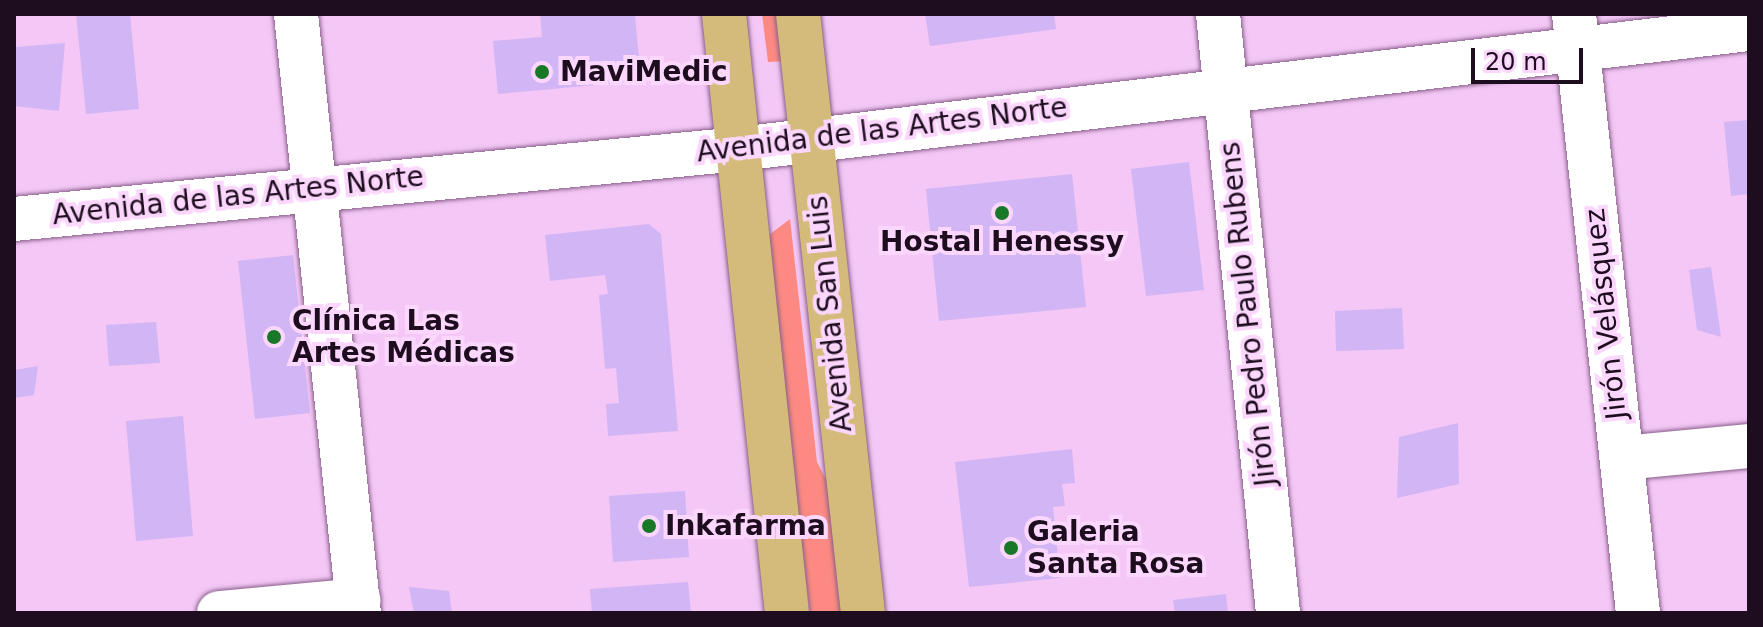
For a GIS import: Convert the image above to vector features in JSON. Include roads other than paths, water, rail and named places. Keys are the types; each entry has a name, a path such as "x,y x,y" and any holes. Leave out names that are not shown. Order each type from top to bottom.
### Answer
{"main road":[{"path":"724,14 787,613"},
{"name":"Avenida San Luis","path":"798,14 863,613"}],"street":[{"path":"219,613 358,607 296,14"},
{"name":"Jirón Pedro Paulo Rubens","path":"1218,14 1278,613"},
{"name":"Avenida de las Artes Norte","path":"14,219 739,149 1226,88 1575,30 1749,29"},
{"name":"Jirón Velásquez","path":"1575,30 1638,613"},
{"path":"1622,458 1749,446"}],"place":[{"name":"MaviMedic","path":"542,72"},
{"name":"Hostal Henessy","path":"1002,213"},
{"name":"Clínica Las Artes Médicas","path":"274,337"},
{"name":"Inkafarma","path":"649,526"},
{"name":"Galeria Santa Rosa","path":"1011,548"}]}
